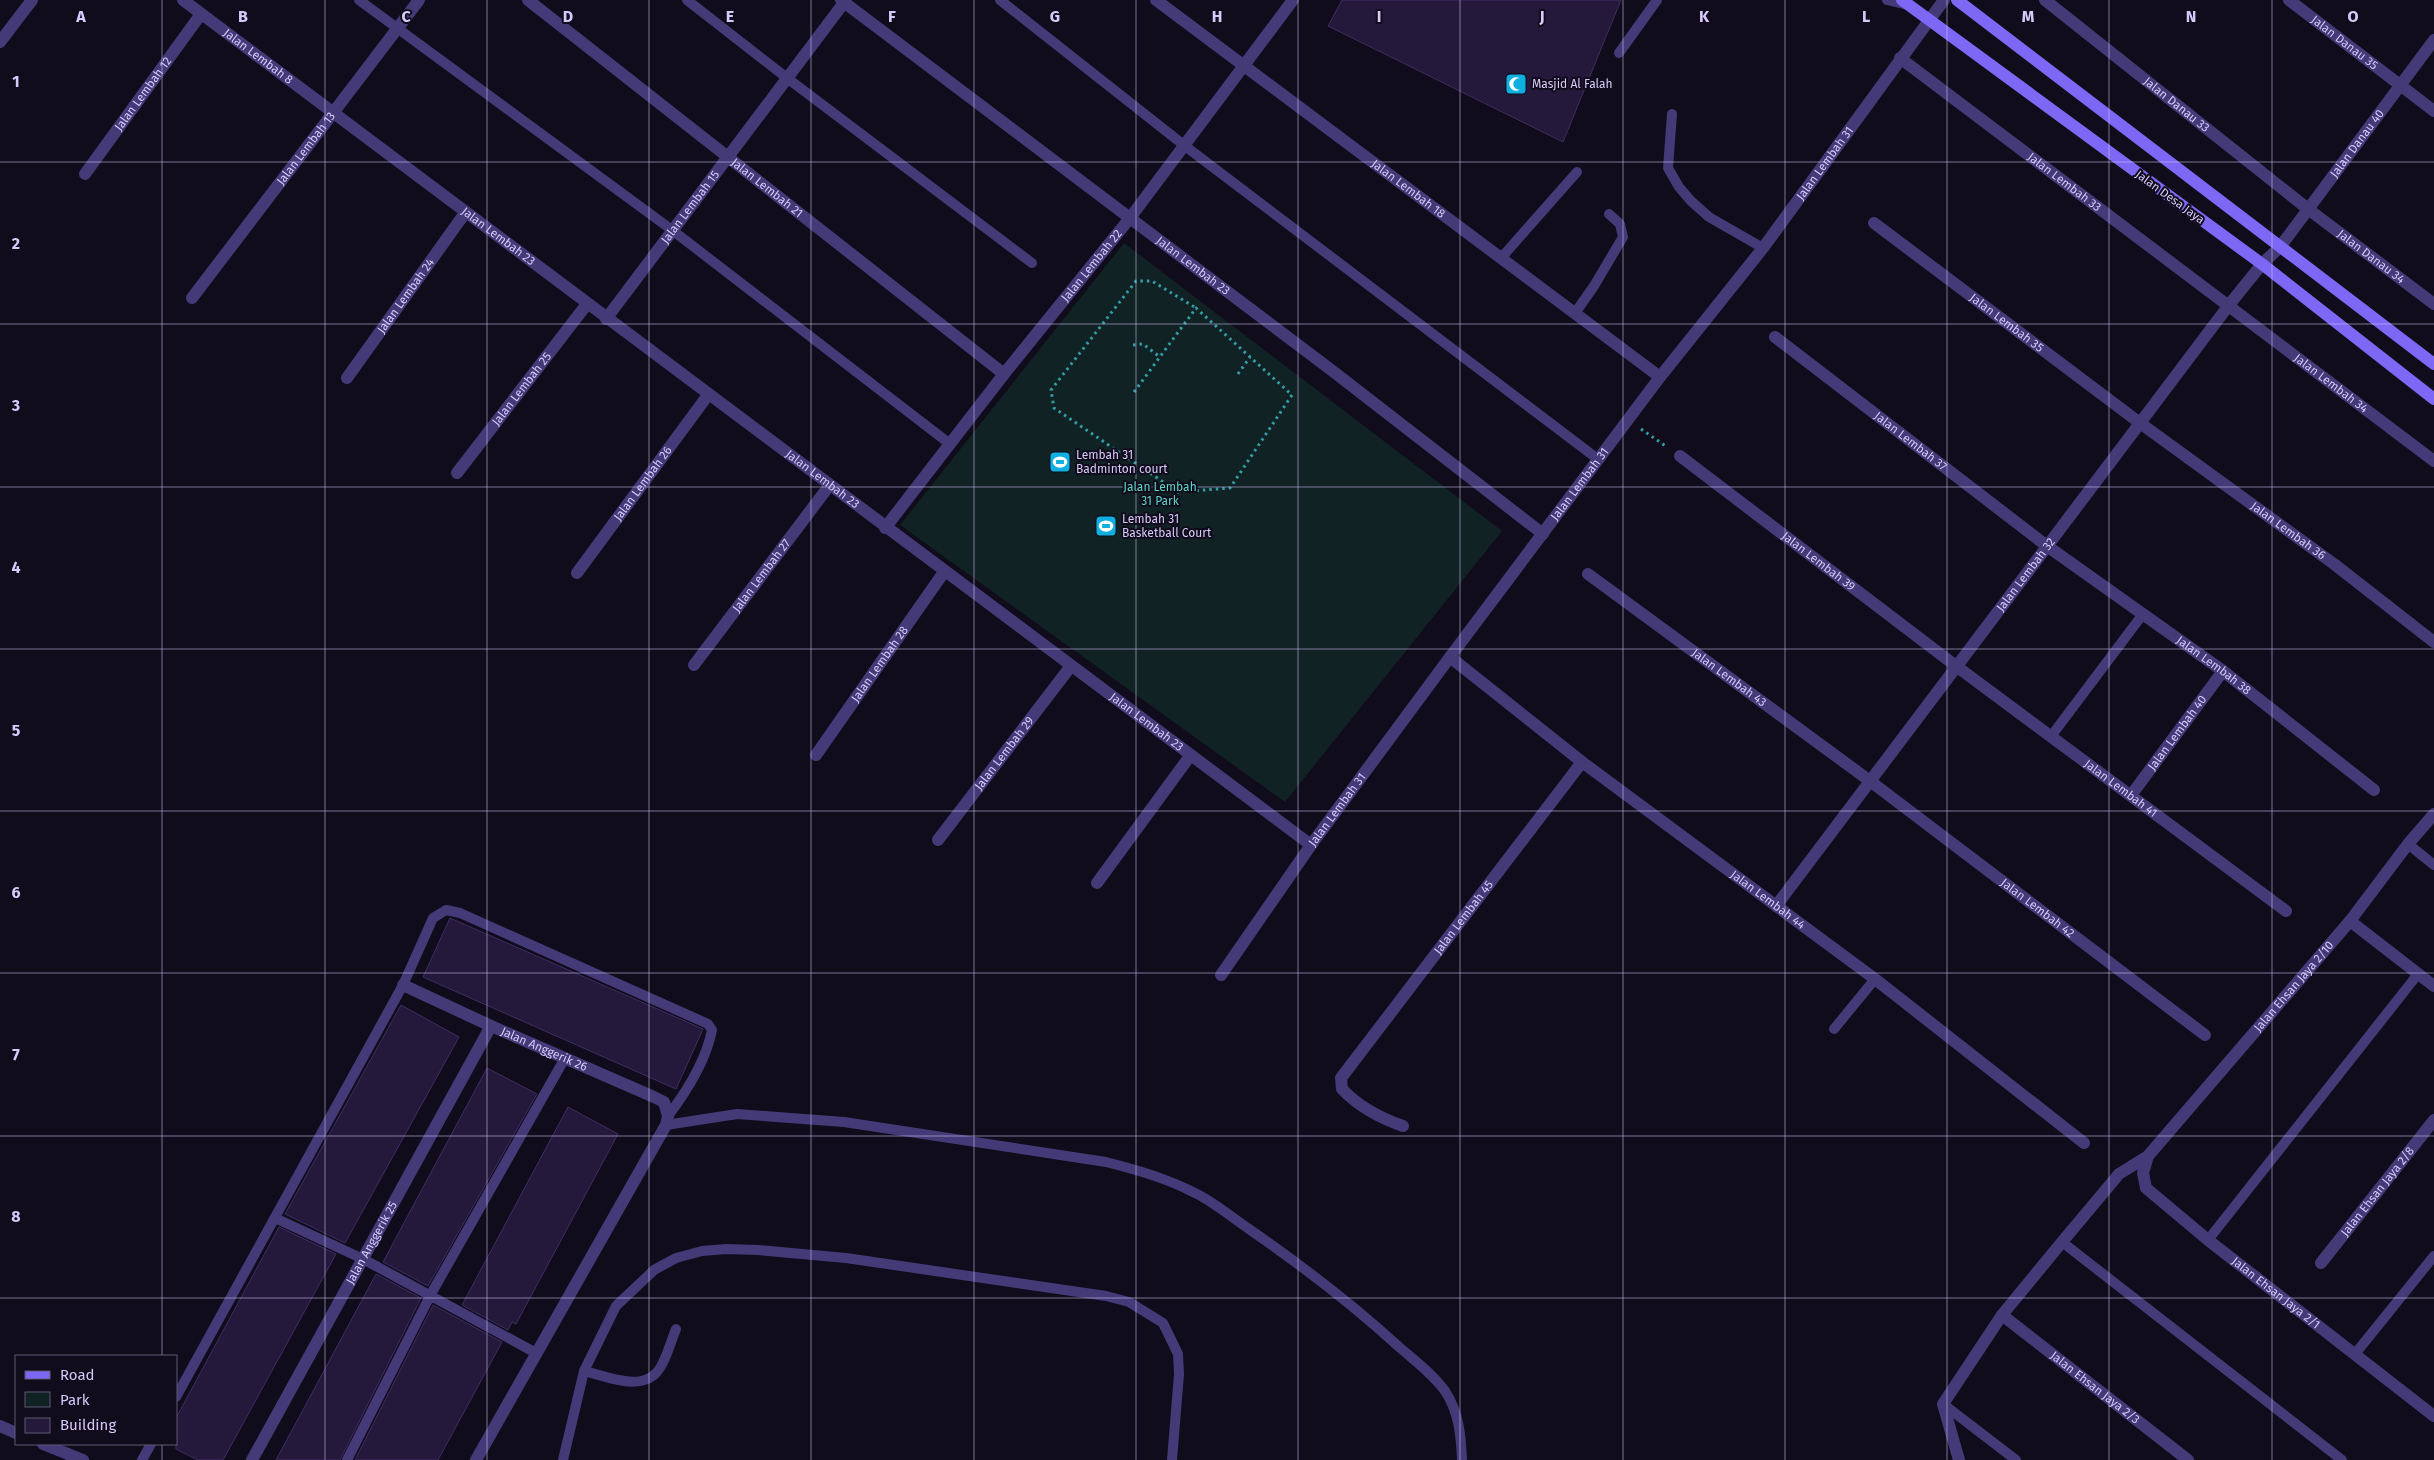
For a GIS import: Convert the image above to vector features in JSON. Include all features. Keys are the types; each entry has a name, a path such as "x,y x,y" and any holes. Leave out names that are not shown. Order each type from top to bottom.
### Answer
{"main road":[{"path":"1957,0 2434,364"},
{"name":"Jalan Desa Jaya","path":"1906,3 2262,264 2434,400"}],"street":[{"path":"0,42 32,0"},
{"name":"Jalan Lembah 8","path":"183,0 333,113"},
{"name":"Jalan Lembah 13","path":"192,298 419,0"},
{"name":"Jalan Lembah 21","path":"528,0 1004,374"},
{"name":"Jalan Lembah 18","path":"1156,0 1660,377"},
{"name":"Jalan Lembah 22","path":"886,528 1004,374 1130,218 1294,0"},
{"name":"Jalan Lembah 31","path":"1221,975 1310,845 1660,377 1763,248 1944,0"},
{"name":"Jalan Danau 33","path":"2045,0 2308,209"},
{"name":"Jalan Danau 35","path":"2290,0 2434,111"},
{"name":"Jalan Lembah 15","path":"606,319 844,1"},
{"name":"Jalan Lembah 23","path":"844,1 1330,369 1543,534"},
{"name":"Jalan Lembah 12","path":"85,174 201,14"},
{"name":"Jalan Danau 40","path":"2280,247 2434,40"},
{"name":"Jalan Lembah 33","path":"1900,58 2229,305"},
{"name":"Jalan Lembah 23","path":"333,113 1310,845"},
{"name":"Jalan Danau 34","path":"2308,209 2434,304"},
{"name":"Jalan Lembah 24","path":"348,378 465,213"},
{"name":"Jalan Lembah 35","path":"1874,222 2140,423"},
{"name":"Jalan Lembah 32","path":"1776,906 2229,305 2262,264 2280,247"},
{"name":"Jalan Lembah 25","path":"457,473 588,304"},
{"name":"Jalan Lembah 34","path":"2229,305 2434,461"},
{"name":"Jalan Lembah 37","path":"1775,337 2047,546"},
{"name":"Jalan Lembah 26","path":"577,573 708,395"},
{"name":"Jalan Lembah 36","path":"2140,423 2334,564 2434,642"},
{"name":"Jalan Lembah 39","path":"1680,456 1956,666"},
{"name":"Jalan Lembah 27","path":"694,665 829,486"},
{"name":"Jalan Lembah 38","path":"2047,546 2223,671 2374,790"},
{"name":"Jalan Lembah 28","path":"816,755 944,572"},
{"name":"Jalan Lembah 43","path":"1588,574 1870,781"},
{"name":"Jalan Lembah 44","path":"1450,657 1582,762 1875,979 2084,1143"},
{"name":"Jalan Lembah 29","path":"938,840 1071,666"},
{"name":"Jalan Lembah 41","path":"1956,666 2132,794 2286,911"},
{"name":"Jalan Lembah 40","path":"2132,794 2223,671"},
{"path":"1098,883 1190,756"},
{"name":"Jalan Lembah 45","path":"1403,1126 1382,1119 1347,1094 1341,1084 1344,1072 1582,762"},
{"name":"Jalan Lembah 42","path":"1870,781 2205,1035"},
{"name":"Jalan Ehsan Jaya 2/10","path":"2148,1156 2350,921 2408,844 2434,814"},
{"path":"2350,921 2434,986"},
{"name":"Jalan Anggerik 26","path":"403,985 491,1026 654,1096 664,1102 667,1120"},
{"name":"Jalan Anggerik 25","path":"252,1460 491,1026"},
{"path":"476,1460 667,1120"},
{"name":"Jalan Ehsan Jaya 2/8","path":"2321,1262 2434,1120"},
{"path":"1959,1460 1943,1404 2002,1315 2062,1242 2119,1174 2148,1156"},
{"name":"Jalan Ehsan Jaya 2/1","path":"2148,1156 2143,1173 2146,1188 2208,1240 2434,1416"},
{"name":"Jalan Ehsan Jaya 2/3","path":"2002,1315 2188,1460"},
{"path":"46,1445 83,1460"}],"lane":[{"path":"360,0 672,230 950,444"},
{"path":"687,0 1032,263"},
{"path":"1000,0 1185,146 1599,460"},
{"path":"1619,53 1657,0"},
{"path":"1887,0 1906,3"},
{"path":"1672,114 1668,168 1679,187 1691,202 1709,217 1763,248"},
{"path":"1502,257 1577,172"},
{"path":"1575,313 1594,286 1623,237 1620,224 1608,214"},
{"path":"2052,735 2143,614"},
{"path":"2408,844 2434,865"},
{"path":"178,1393 403,985 434,918 446,910 460,913 708,1024 712,1030 709,1043 688,1087 667,1120"},
{"path":"2208,1240 2418,974"},
{"path":"1834,1029 1875,979"},
{"path":"347,1460 431,1294 565,1058"},
{"path":"667,1120 737,1114 852,1123 1106,1162 1146,1171 1172,1181 1198,1194 1308,1270 1373,1323 1433,1377 1445,1391 1456,1412 1461,1436 1462,1460"},
{"path":"275,1218 363,1259 431,1294 536,1353"},
{"path":"2062,1242 2342,1460"},
{"path":"563,1460 584,1371 616,1306 654,1270 676,1258 702,1251 726,1249 846,1258 1106,1296 1129,1302 1163,1323 1178,1354 1179,1374 1172,1460"},
{"path":"2355,1354 2434,1256"},
{"path":"584,1371 624,1381 645,1380 659,1369 676,1329"},
{"path":"1943,1404 2016,1460"},
{"path":"142,1460 150,1445"}],"path":[{"path":"1136,281 1152,281 1196,308 1292,394 1230,488 1178,492 1054,408 1052,390 1136,281"},
{"path":"1134,392 1196,308"},
{"path":"1133,345 1143,344 1160,356"},
{"path":"1238,374 1250,357"},
{"path":"1628,420 1680,456"}],"green space":[{"name":"Jalan Lembah 31 Park","path":"1124,243 1502,531 1285,802 900,525"}],"building":[{"name":"Masjid Al Falah","path":"1342,0 1621,0 1563,142 1328,26"},
{"path":"450,918 703,1029 676,1089 423,977"},
{"path":"401,1005 459,1037 345,1243 285,1214"},
{"path":"487,1068 537,1094 428,1286 383,1262"},
{"path":"568,1107 618,1134 516,1324 512,1322 508,1330 462,1305"},
{"path":"279,1227 336,1254 223,1460 198,1460 176,1449 176,1445 178,1445 178,1414"},
{"path":"376,1274 421,1298 340,1460 276,1460"},
{"path":"433,1305 502,1342 438,1460 355,1460"}],"place":[{"name":"Masjid Al Falah","path":"1516,84"},
{"name":"Lembah 31 Badminton court","path":"1060,462"},
{"name":"Lembah 31 Basketball Court","path":"1106,526"}]}
